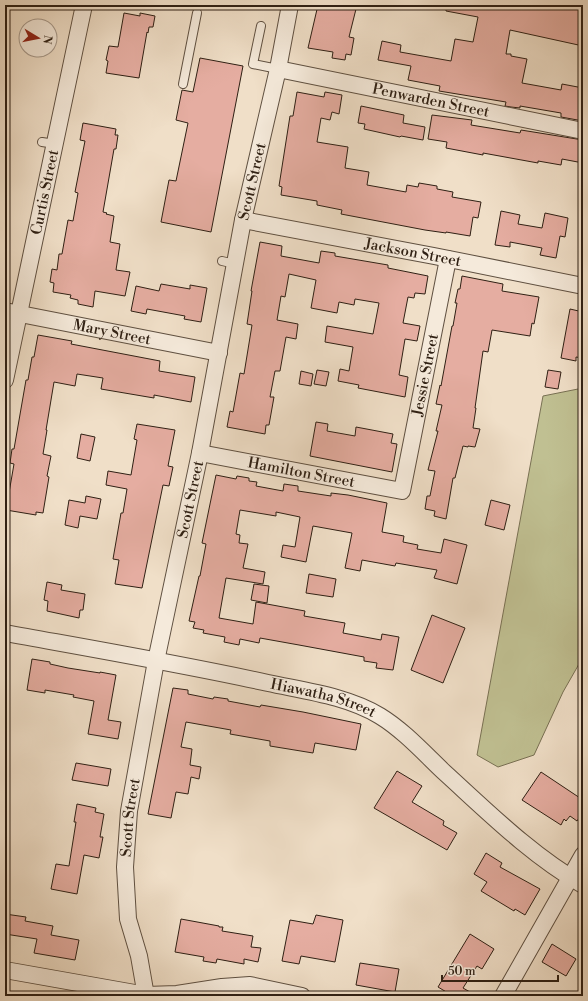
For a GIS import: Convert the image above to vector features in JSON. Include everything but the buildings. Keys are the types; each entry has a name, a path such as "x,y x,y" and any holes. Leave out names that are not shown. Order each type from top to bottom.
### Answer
{"street":[{"name":"Curtis Street","path":"5,380 12,312 49,143 84,5"},
{"name":"Scott Street","path":"146,996 139,956 128,919 125,867 129,811 156,661 200,453 219,353 228,263 243,220 278,69 290,5"},
{"name":"Penwarden Street","path":"278,69 583,131"},
{"name":"Jackson Street","path":"243,220 583,286"},
{"name":"Jessie Street","path":"402,491 448,259"},
{"name":"Mary Street","path":"12,312 219,353"},
{"name":"Hamilton Street","path":"200,453 402,491"},
{"name":"Hiawatha Street","path":"5,633 246,678 314,692 348,701 389,722 500,823 576,881"},
{"path":"503,996 576,881 583,855"},
{"path":"5,970 146,996 177,994 222,987 250,985 302,996"}],"lane":[{"path":"183,84 198,13"},
{"path":"261,26 253,64 278,69"}],"green space":[{"path":"583,388 583,657 563,692 534,755 498,767 477,755 543,396"}]}
